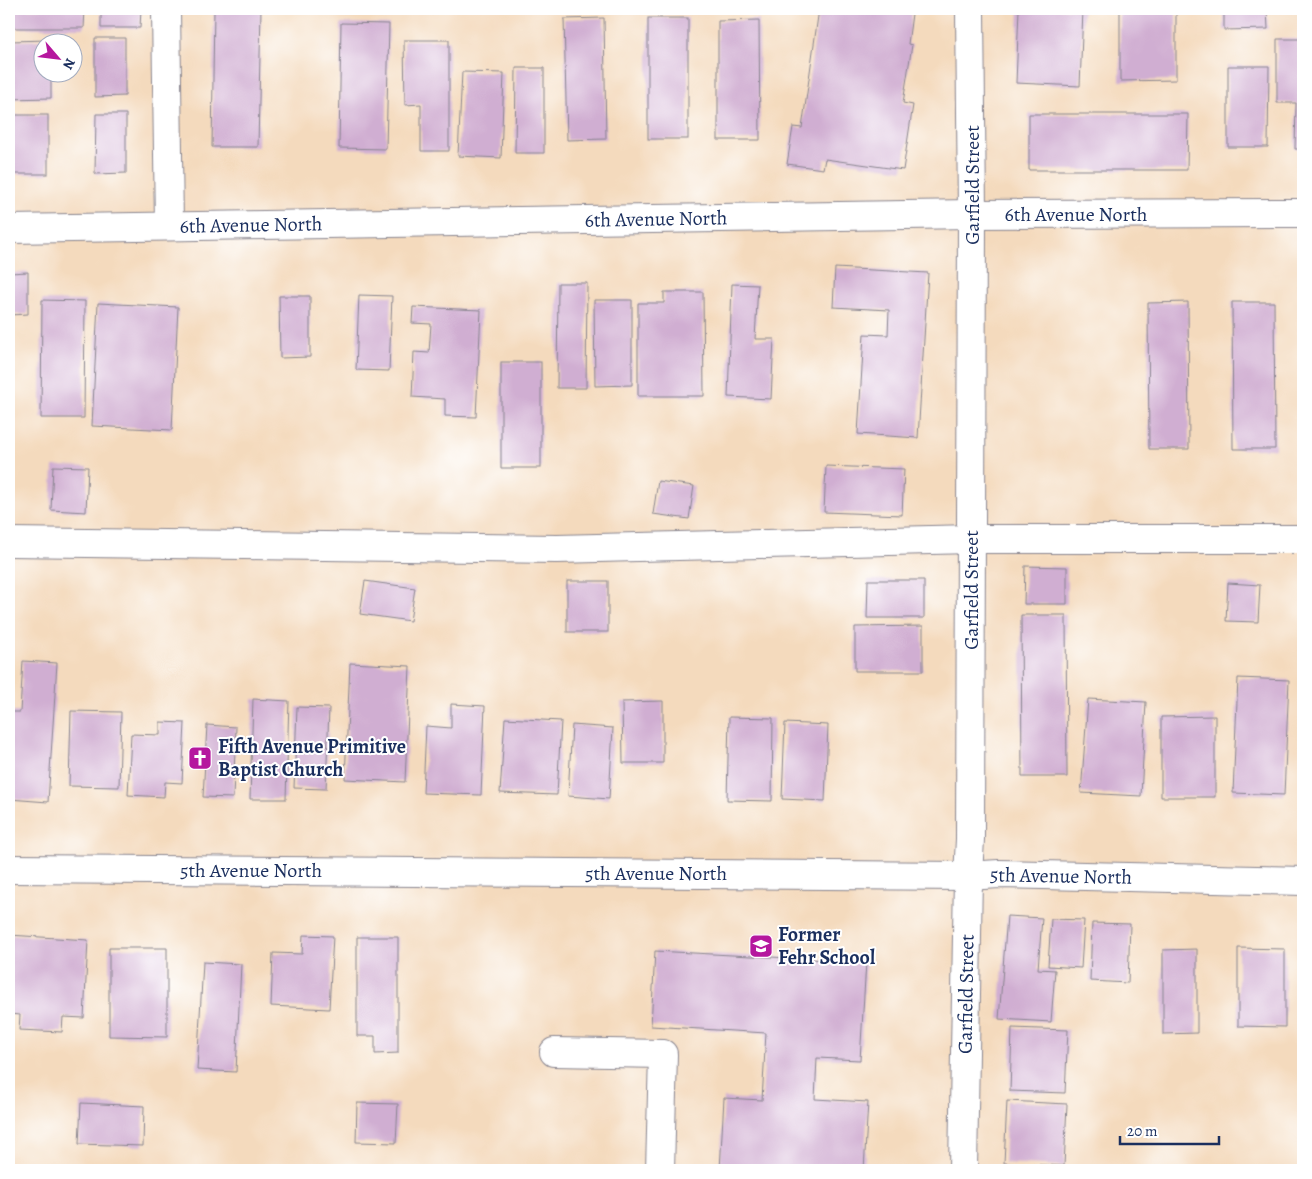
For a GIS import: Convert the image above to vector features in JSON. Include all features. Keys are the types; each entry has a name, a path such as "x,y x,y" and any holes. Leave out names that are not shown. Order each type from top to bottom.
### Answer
{"street":[{"path":"166,9 170,226"},
{"name":"Garfield Street","path":"963,1170 970,839 972,539 970,9"},
{"name":"6th Avenue North","path":"9,229 972,214 1303,213"},
{"path":"9,542 558,549 972,539 1303,539"},
{"name":"5th Avenue North","path":"9,869 1009,875 1303,881"},
{"path":"554,1052 663,1054 660,1170"}],"building":[{"path":"9,9 85,9 84,28 9,28"},
{"path":"101,9 141,9 140,28 101,28"},
{"path":"214,9 261,9 258,147 212,147"},
{"path":"819,9 906,9 906,13 912,14 908,44 912,45 903,103 913,105 903,170 825,159 823,169 787,164 793,127 802,128"},
{"path":"1019,9 1083,9 1080,86 1016,83"},
{"path":"1120,9 1176,9 1176,80 1120,81"},
{"path":"1224,9 1267,9 1268,29 1224,30"},
{"path":"604,18 606,139 567,140 564,19"},
{"path":"648,18 688,18 688,139 648,139"},
{"path":"759,20 760,140 718,140 718,21"},
{"path":"341,23 389,24 386,149 339,148"},
{"path":"95,38 125,38 125,96 95,97"},
{"path":"1277,39 1303,39 1303,149 1295,149 1296,103 1277,103"},
{"path":"32,40 32,82 51,82 51,98 9,99 9,41"},
{"path":"404,40 449,40 449,151 421,151 421,104 405,105"},
{"path":"1228,66 1269,66 1268,147 1228,147"},
{"path":"516,68 544,68 544,153 515,153"},
{"path":"462,72 504,73 501,158 458,156"},
{"path":"96,114 126,114 126,173 95,174"},
{"path":"1029,114 1188,114 1187,170 1029,170"},
{"path":"9,115 48,115 48,174 9,174"},
{"path":"835,268 928,273 918,438 858,434 864,334 888,335 889,310 833,307"},
{"path":"28,272 28,314 9,315 9,273"},
{"path":"558,283 587,283 586,388 557,388"},
{"path":"732,284 758,285 755,339 774,339 771,399 728,397"},
{"path":"664,292 703,292 704,396 638,396 638,303 664,303"},
{"path":"359,295 392,296 389,371 356,370"},
{"path":"279,296 310,296 310,357 280,358"},
{"path":"42,300 85,301 84,418 41,418"},
{"path":"594,300 632,300 632,385 595,386"},
{"path":"1188,302 1189,449 1149,449 1148,303"},
{"path":"1232,302 1274,302 1275,449 1233,449"},
{"path":"98,303 178,307 172,430 92,426"},
{"path":"413,307 481,310 476,417 445,416 445,399 412,397 414,352 429,353 431,324 412,323"},
{"path":"501,362 541,362 541,468 501,468"},
{"path":"53,466 88,467 86,512 51,510"},
{"path":"826,466 904,469 902,515 824,512"},
{"path":"658,481 694,486 689,519 653,514"},
{"path":"1025,566 1067,567 1067,604 1024,604"},
{"path":"868,580 924,580 924,618 867,618"},
{"path":"365,581 415,588 410,621 360,614"},
{"path":"567,581 608,581 608,632 567,632"},
{"path":"1228,583 1260,585 1258,622 1226,621"},
{"path":"1021,615 1066,615 1067,777 1022,777"},
{"path":"923,626 923,671 855,671 855,627"},
{"path":"23,661 57,663 48,802 9,799 9,712 20,712"},
{"path":"350,663 410,666 405,782 345,779"},
{"path":"1238,678 1289,680 1284,795 1233,793"},
{"path":"253,699 289,701 286,799 250,799"},
{"path":"1088,699 1146,702 1141,796 1081,793"},
{"path":"663,701 663,763 623,763 622,702"},
{"path":"451,704 485,706 481,795 423,793 426,726 451,728"},
{"path":"297,707 329,708 326,789 294,788"},
{"path":"71,711 121,712 119,787 69,786"},
{"path":"1215,716 1215,797 1161,797 1161,717"},
{"path":"729,717 773,718 772,801 727,800"},
{"path":"505,718 561,721 557,795 500,793"},
{"path":"160,722 185,723 182,783 165,782 164,797 128,795 131,734 160,735"},
{"path":"785,723 828,725 825,801 782,799"},
{"path":"207,725 236,727 233,798 203,797"},
{"path":"572,725 613,728 609,799 568,796"},
{"path":"1007,916 1042,918 1038,969 1055,970 1051,1022 999,1019"},
{"path":"1051,919 1084,920 1081,968 1048,966"},
{"path":"1092,923 1130,924 1128,983 1090,981"},
{"path":"9,935 88,940 84,1018 63,1017 62,1032 19,1030 20,1015 9,1014"},
{"path":"303,935 333,936 329,1009 271,1006 273,953 302,954"},
{"path":"357,937 398,937 398,1053 375,1054 375,1036 357,1036"},
{"path":"109,948 167,948 167,1037 109,1036"},
{"path":"1238,948 1285,949 1285,1027 1238,1026"},
{"path":"1197,949 1197,1033 1163,1034 1163,950"},
{"path":"655,951 866,962 860,1060 817,1058 815,1099 868,1102 864,1170 720,1170 724,1098 762,1100 766,1033 651,1026"},
{"path":"203,962 241,964 236,1072 197,1070"},
{"path":"1012,1028 1068,1030 1065,1093 1010,1091"},
{"path":"1007,1101 1067,1104 1064,1166 1004,1163"},
{"path":"81,1103 144,1106 143,1146 79,1144"},
{"path":"357,1103 398,1104 396,1143 356,1142"}],"place":[{"name":"Fifth Avenue Primitive Baptist Church","path":"200,758"},
{"name":"Former Fehr School","path":"761,946"}]}
